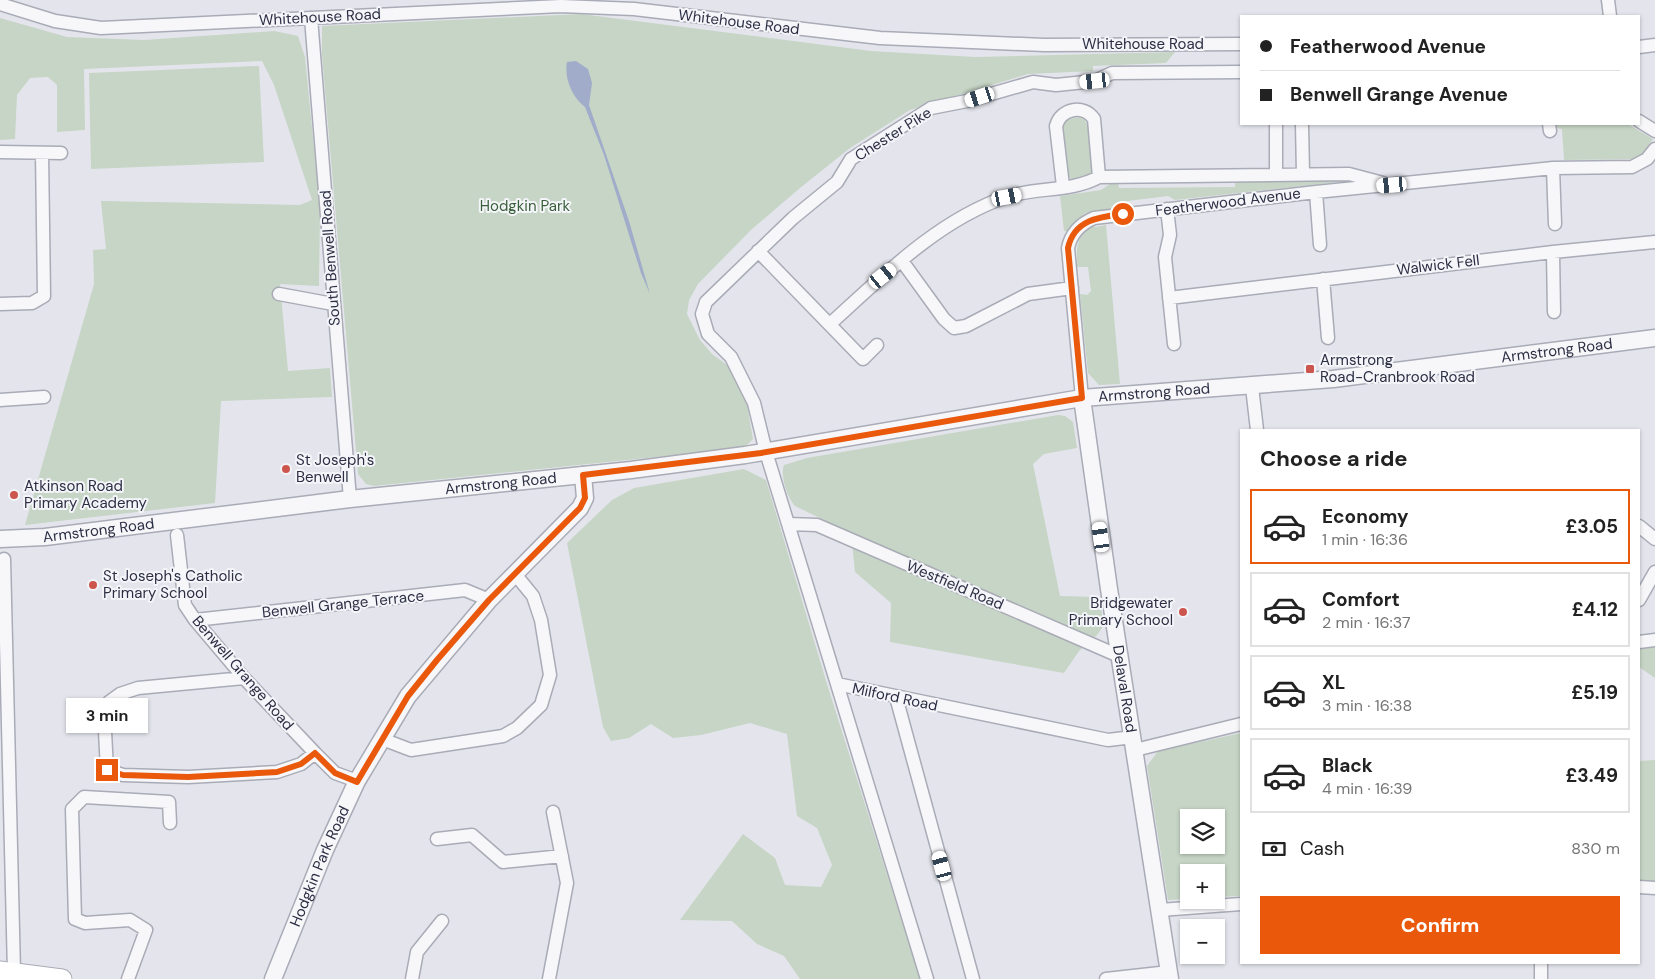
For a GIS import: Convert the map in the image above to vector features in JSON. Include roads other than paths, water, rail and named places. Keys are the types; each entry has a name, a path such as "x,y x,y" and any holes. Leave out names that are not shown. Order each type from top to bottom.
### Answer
{"main road":[{"path":"7,972 62,979"}],"street":[{"path":"1608,0 1610,15"},
{"name":"Whitehouse Road","path":"0,4 55,21 101,28 484,8 561,6 634,9 880,38 1044,45 1240,44"},
{"name":"South Benwell Road","path":"311,18 332,304 350,499"},
{"path":"1640,47 1655,45"},
{"name":"Chester Pike","path":"766,452 754,403 731,356 708,334 702,314 706,302 758,251 793,218 837,182 851,159 931,108 967,101 1033,82 1056,85 1095,81 1112,73 1240,72"},
{"path":"1063,186 1056,126 1063,113 1083,110 1090,113 1094,119 1100,177"},
{"path":"1640,122 1655,131"},
{"name":"Featherwood Avenue","path":"1276,125 1276,175"},
{"name":"Featherwood Avenue","path":"1302,125 1303,174"},
{"name":"Featherwood Avenue","path":"1082,398 1068,248 1070,238 1085,222 1102,216 1552,168 1632,167 1647,159 1655,149"},
{"path":"0,152 61,153"},
{"path":"0,304 32,303 44,296 42,153"},
{"path":"1552,168 1555,224"},
{"name":"Featherwood Avenue","path":"830,324 902,261 939,233 974,212 1007,197 1089,183 1100,177 1349,174 1392,185"},
{"name":"Featherwood Avenue","path":"1316,192 1320,246"},
{"path":"1167,210 1170,235 1165,257 1174,344"},
{"name":"Walwick Fell","path":"1170,298 1555,252 1655,242"},
{"path":"758,251 863,359 878,345"},
{"path":"1554,312 1555,252"},
{"path":"902,261 944,319 954,328 966,326 1028,294 1072,288"},
{"path":"1323,279 1328,338"},
{"path":"279,294 332,304"},
{"name":"Armstrong Road","path":"0,539 45,537 350,499 583,475 766,452 1082,398 1252,387 1333,379 1655,338"},
{"path":"1252,387 1257,429"},
{"path":"0,400 44,397"},
{"name":"Delaval Road","path":"1082,398 1170,975"},
{"name":"Milford Road","path":"766,452 837,684 1134,744 1240,724"},
{"name":"Hodgkin Park Road","path":"273,979 325,850 357,782 408,696 489,600 580,508 585,498 583,475"},
{"name":"Westfield Road","path":"788,524 817,525 1120,656"},
{"path":"1640,527 1655,539"},
{"name":"Benwell Grange Road","path":"177,535 185,605 195,620 244,678 315,753 335,773 357,782"},
{"path":"4,559 7,972"},
{"path":"1640,598 1655,572"},
{"path":"382,739 411,750 503,736 517,728 541,705 550,675 541,620 533,596 515,574"},
{"name":"Benwell Grange Terrace","path":"195,620 465,590 489,600"},
{"path":"1640,642 1655,640"},
{"path":"244,678 138,688 120,694 109,702 104,712 107,770 123,775 188,777 277,772 301,764 315,753"},
{"path":"837,684 927,979"},
{"path":"896,697 973,979"},
{"path":"128,979 146,930 130,920 86,923 75,919 72,809 84,797 168,802 170,823"},
{"path":"549,979 567,883 553,812"},
{"path":"437,839 472,835 503,862 562,856"},
{"path":"1640,887 1655,888"},
{"path":"1160,910 1240,904"},
{"path":"412,979 418,952 442,921"},
{"path":"1541,964 1541,979"},
{"path":"1106,979 1170,975"}],"water":[{"path":"576,61 588,69 592,83 589,105 629,221 650,294 641,273 604,155 585,107 576,98 568,81 567,62"}],"place":[{"name":"Armstrong Road-Cranbrook Road","path":"1310,369"},
{"name":"St Joseph's Benwell","path":"286,469"},
{"name":"Atkinson Road Primary Academy","path":"14,495"},
{"name":"St Joseph's Catholic Primary School","path":"93,585"},
{"name":"Bridgewater Primary School","path":"1183,612"}],"park label":[{"name":"Hodgkin Park","path":"525,206"}]}
